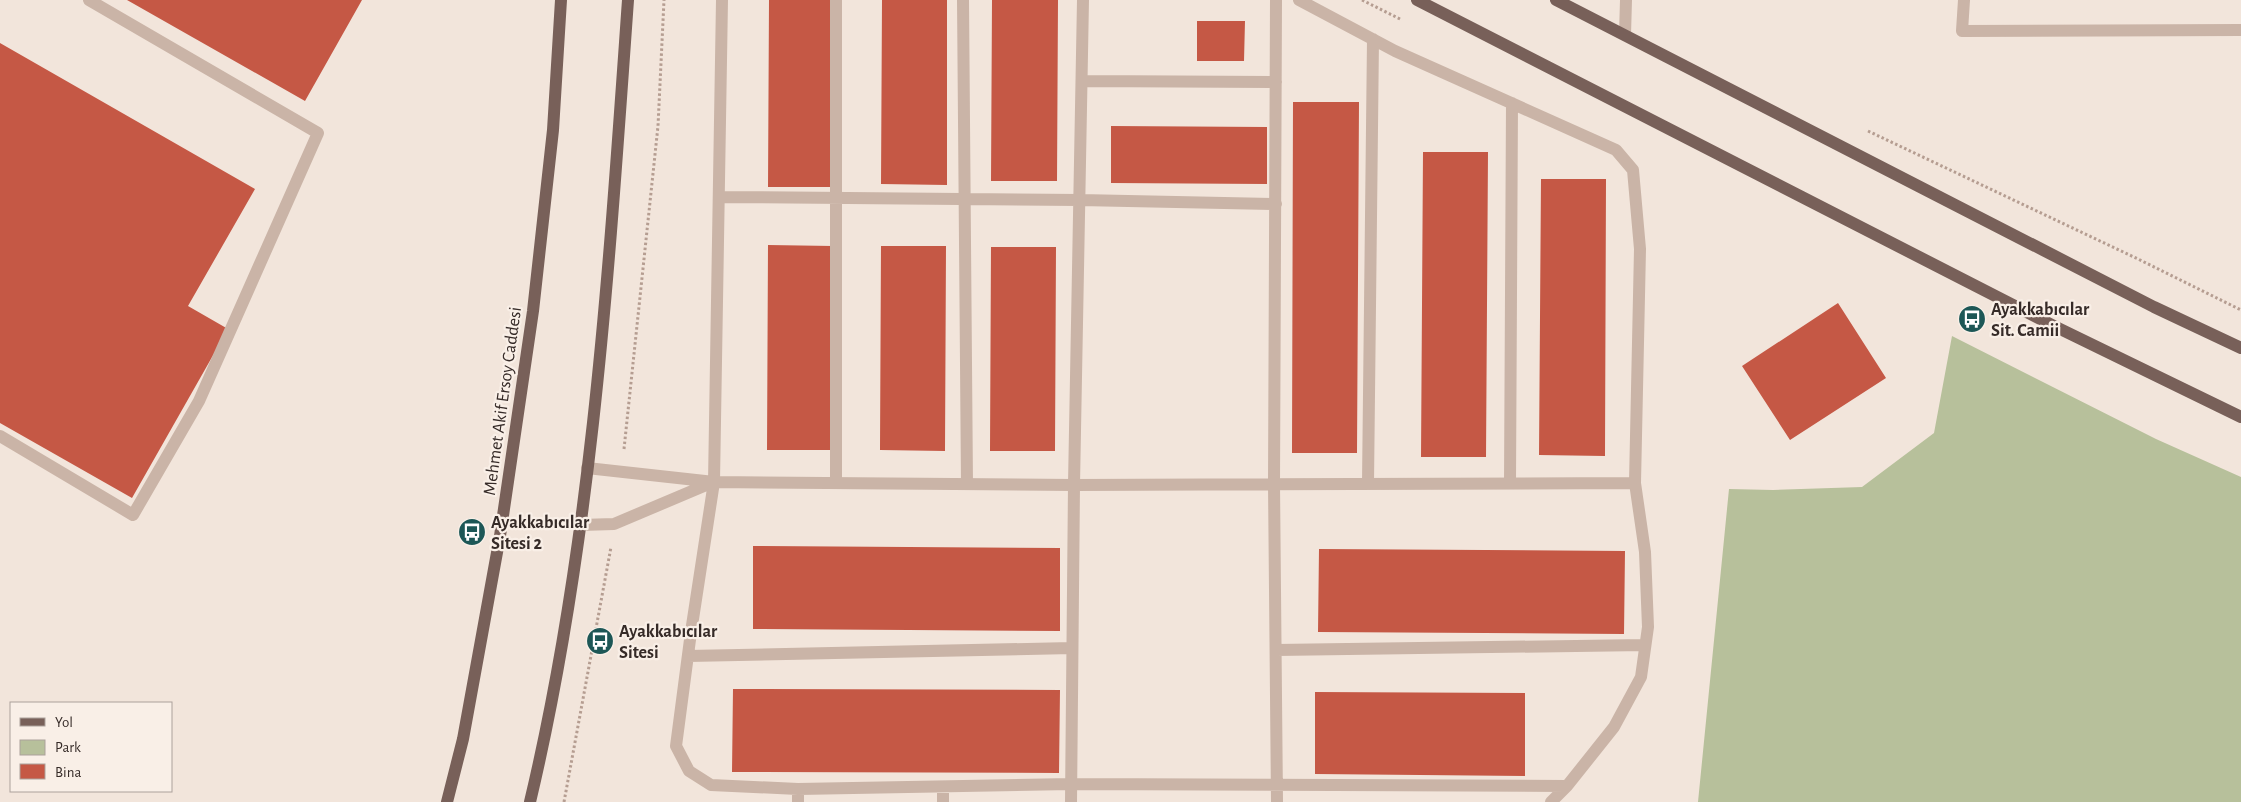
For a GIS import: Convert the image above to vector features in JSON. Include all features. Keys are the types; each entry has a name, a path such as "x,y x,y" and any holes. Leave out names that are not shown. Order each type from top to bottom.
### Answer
{"main road":[{"name":"Mehmet Akif Ersoy Caddesi","path":"447,802 463,739 500,536 532,321 553,130 561,0"},
{"path":"530,802 540,757 581,525 613,220 628,0"},
{"path":"1417,0 2056,327 2241,417"},
{"path":"1556,0 2154,307 2241,348"}],"street":[{"path":"0,436 133,515 200,401 318,133 89,0"},
{"path":"722,0 714,482 676,746 689,771 711,785 798,796 943,787 1071,784 1567,786"},
{"path":"836,0 836,483"},
{"path":"964,0 967,484"},
{"path":"1071,802 1074,485 1083,0"},
{"path":"1276,0 1274,484 1277,802"},
{"path":"1299,0 1373,39 1616,150 1633,170 1640,249 1635,483 1645,552 1648,627 1641,678 1614,727 1567,786 1551,802"},
{"path":"1625,35 1626,0"},
{"path":"1964,0 1962,32 2241,30"},
{"path":"1368,484 1373,39"},
{"path":"1082,81 1276,82"},
{"path":"1510,483 1512,104"},
{"path":"720,197 1080,200 1276,204"},
{"path":"587,468 714,482 1074,485 1635,483"},
{"path":"581,525 614,524 714,482"},
{"path":"1276,650 1645,646"},
{"path":"688,656 1072,648"},
{"path":"943,787 943,802"}],"path":[{"path":"621,473 658,126 664,0"},
{"path":"1863,128 2241,310"},
{"path":"564,802 614,524"}],"green space":[{"path":"1952,336 2156,439 2241,477 2241,802 1698,802 1729,489 1773,490 1862,487 1934,433"}],"building":[{"path":"127,0 362,0 305,101"},
{"path":"769,0 834,0 834,187 768,187"},
{"path":"882,0 947,0 947,185 881,184"},
{"path":"992,0 1058,0 1057,181 991,181"},
{"path":"1197,21 1245,21 1244,61 1197,61"},
{"path":"0,43 255,189 188,306 228,329 132,498 0,423"},
{"path":"1293,102 1359,102 1357,453 1292,453"},
{"path":"1111,126 1267,127 1267,184 1111,183"},
{"path":"1423,152 1488,152 1486,457 1421,457"},
{"path":"1541,179 1606,179 1605,456 1539,455"},
{"path":"768,245 833,246 832,450 767,450"},
{"path":"881,246 946,246 945,451 880,450"},
{"path":"991,247 1056,247 1055,451 990,451"},
{"path":"1838,303 1886,378 1790,440 1742,366"},
{"path":"753,546 1060,548 1060,631 753,629"},
{"path":"1319,549 1625,551 1624,634 1318,632"},
{"path":"733,689 1060,690 1059,773 732,772"},
{"path":"1315,692 1525,693 1525,776 1315,774"}],"place":[{"name":"Ayakkabıcılar Sit. Camii","path":"1972,319"},
{"name":"Ayakkabıcılar Sitesi 2","path":"472,532"},
{"name":"Ayakkabıcılar Sitesi","path":"600,641"}]}
